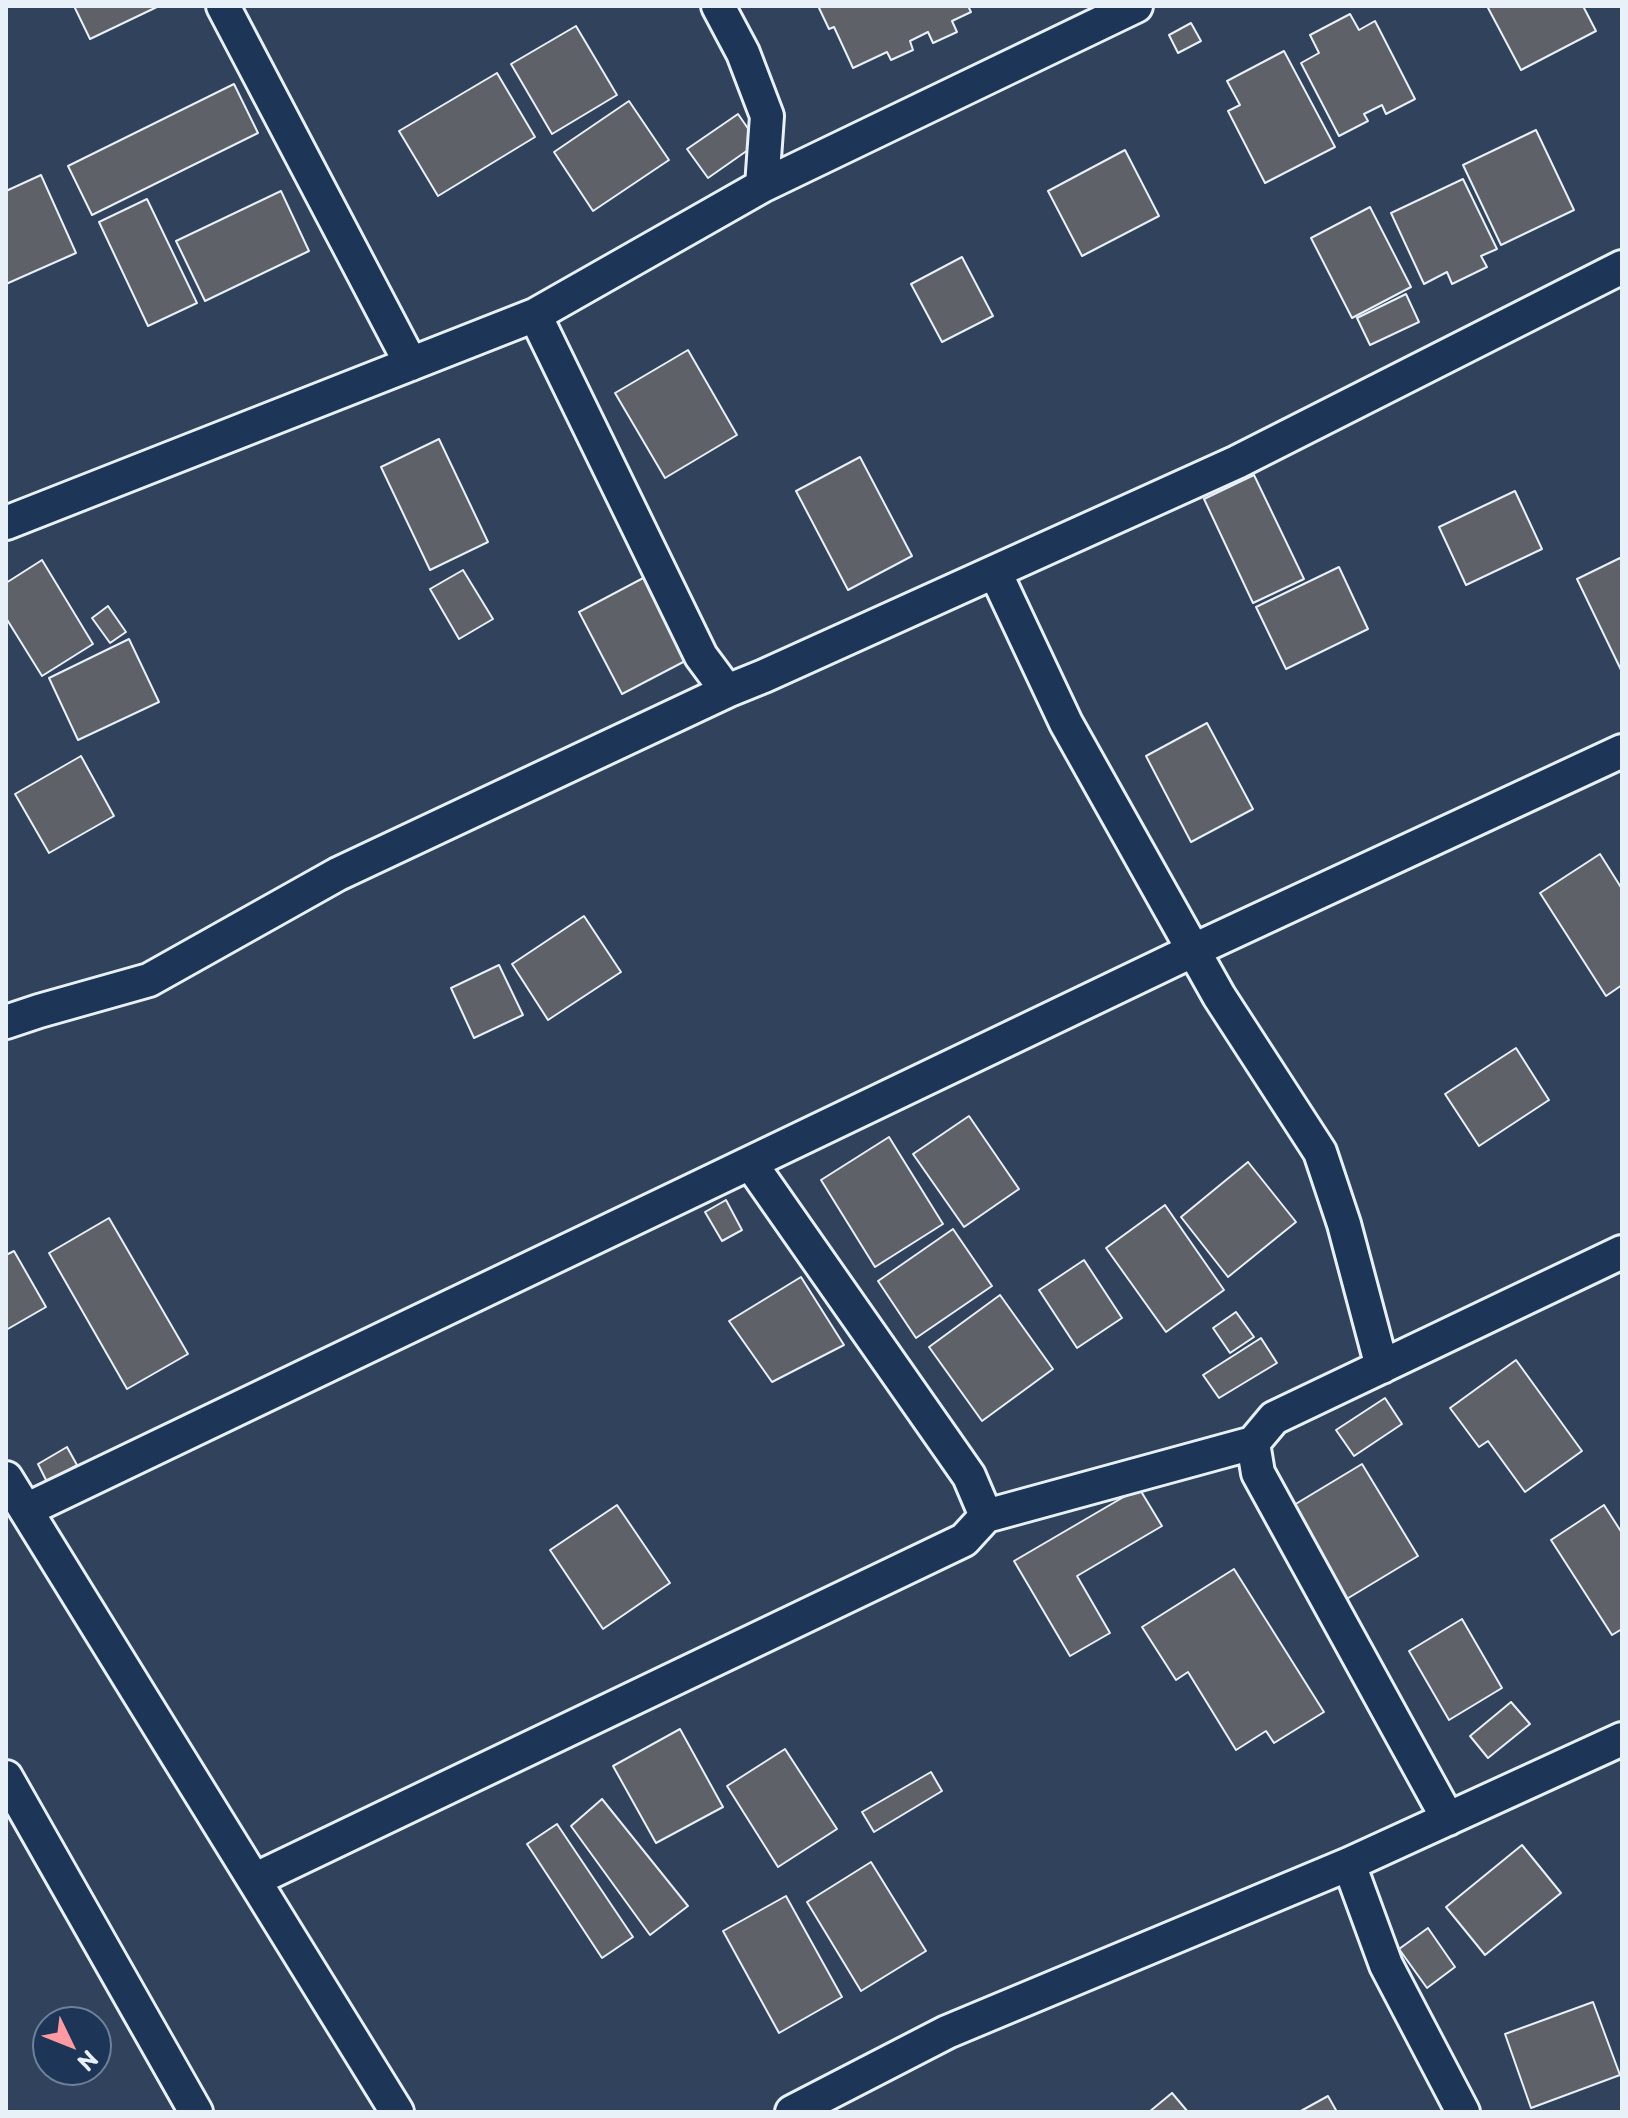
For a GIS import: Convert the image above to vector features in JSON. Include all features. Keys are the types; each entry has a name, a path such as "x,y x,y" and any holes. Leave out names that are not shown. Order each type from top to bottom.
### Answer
{"street":[{"path":"223,6 411,364"},
{"path":"718,6 743,53 767,116 762,186"},
{"path":"6,523 535,315 762,186 1136,6"},
{"path":"6,1022 149,980 338,874 727,691 1237,462 1622,267"},
{"path":"535,315 701,656 727,691"},
{"path":"995,572 1066,723 1219,996 1320,1152 1344,1224 1382,1367"},
{"path":"26,1510 1194,950 1622,751"},
{"path":"751,1164 969,1476 986,1516"},
{"path":"254,1880 964,1540 986,1516 1253,1443 1274,1418 1622,1252"},
{"path":"1253,1443 1258,1473 1448,1819"},
{"path":"6,1478 397,2112"},
{"path":"792,2112 947,2032 1349,1864 1622,1739"},
{"path":"6,1777 196,2112"},
{"path":"1349,1864 1386,1965 1463,2112"}],"building":[{"path":"74,6 159,6 90,39"},
{"path":"968,6 971,12 952,21 957,32 933,43 928,32 910,41 913,50 891,60 887,52 853,68 834,27 829,29 819,8"},
{"path":"1487,6 1583,6 1596,31 1521,70"},
{"path":"1350,14 1359,30 1375,21 1415,99 1386,114 1382,105 1364,114 1368,121 1339,136 1301,63 1319,53 1310,35"},
{"path":"1191,23 1201,41 1178,53 1169,35"},
{"path":"576,26 617,95 552,134 511,64"},
{"path":"1284,51 1335,147 1265,183 1228,111 1240,105 1227,81"},
{"path":"497,73 535,137 438,196 399,131"},
{"path":"234,84 258,133 92,215 68,166"},
{"path":"629,101 669,160 593,211 554,152"},
{"path":"738,114 758,143 708,178 687,149"},
{"path":"1536,130 1574,210 1501,245 1463,165"},
{"path":"1125,150 1159,216 1082,256 1048,191"},
{"path":"41,175 76,253 6,284 6,191"},
{"path":"1463,179 1497,249 1481,256 1487,267 1452,284 1447,272 1424,284 1391,213"},
{"path":"281,191 309,251 205,301 176,241"},
{"path":"147,199 197,303 148,326 99,222"},
{"path":"1370,207 1411,287 1352,318 1311,238"},
{"path":"962,257 993,316 942,342 911,284"},
{"path":"1406,294 1419,322 1370,345 1357,318"},
{"path":"688,350 737,435 665,478 615,393"},
{"path":"439,439 488,542 430,570 381,467"},
{"path":"860,457 912,556 848,590 796,491"},
{"path":"1254,475 1304,579 1253,603 1204,499"},
{"path":"1515,491 1542,549 1466,585 1439,527"},
{"path":"1620,558 1622,562 1622,672 1577,579"},
{"path":"42,560 93,644 42,676 6,618 6,583"},
{"path":"1339,567 1368,629 1286,669 1256,607"},
{"path":"463,570 493,619 459,639 430,589"},
{"path":"647,576 689,659 622,694 579,612"},
{"path":"108,606 126,632 110,643 92,618"},
{"path":"129,639 159,702 78,740 49,678"},
{"path":"1207,723 1253,809 1191,842 1146,756"},
{"path":"81,756 114,816 49,853 15,794"},
{"path":"1600,854 1622,889 1622,985 1606,996 1540,893"},
{"path":"584,916 621,972 548,1020 512,964"},
{"path":"499,965 523,1015 474,1038 451,988"},
{"path":"1516,1048 1549,1100 1479,1146 1445,1094"},
{"path":"969,1116 1019,1189 964,1227 913,1154"},
{"path":"889,1137 943,1224 875,1267 821,1180"},
{"path":"1248,1162 1296,1222 1228,1277 1181,1217"},
{"path":"726,1200 742,1230 722,1241 705,1212"},
{"path":"1165,1205 1224,1290 1166,1332 1106,1248"},
{"path":"109,1218 188,1354 127,1389 49,1253"},
{"path":"953,1229 992,1286 916,1338 878,1281"},
{"path":"14,1251 46,1307 6,1330 6,1255"},
{"path":"1084,1260 1122,1318 1077,1348 1039,1290"},
{"path":"801,1277 844,1345 772,1382 729,1321"},
{"path":"1000,1295 1053,1369 982,1421 929,1347"},
{"path":"1236,1312 1254,1337 1230,1353 1213,1328"},
{"path":"1261,1338 1277,1363 1219,1398 1203,1375"},
{"path":"1516,1360 1582,1451 1525,1492 1488,1441 1479,1447 1450,1408"},
{"path":"1385,1398 1402,1424 1354,1456 1336,1430"},
{"path":"67,1447 77,1465 47,1482 38,1464"},
{"path":"1362,1464 1418,1556 1345,1600 1289,1508"},
{"path":"1139,1488 1162,1526 1077,1576 1110,1633 1070,1656 1014,1561"},
{"path":"617,1505 670,1583 603,1629 550,1550"},
{"path":"1604,1505 1622,1533 1622,1629 1612,1635 1551,1540"},
{"path":"1234,1569 1324,1712 1274,1743 1266,1731 1236,1750 1188,1672 1176,1680 1142,1627"},
{"path":"1462,1619 1502,1688 1449,1720 1409,1651"},
{"path":"1511,1702 1530,1724 1488,1758 1470,1736"},
{"path":"680,1729 723,1807 656,1843 613,1766"},
{"path":"785,1749 837,1829 778,1867 727,1786"},
{"path":"931,1772 942,1791 874,1832 862,1812"},
{"path":"602,1799 688,1906 650,1935 571,1826"},
{"path":"557,1824 633,1937 602,1958 527,1844"},
{"path":"1522,1845 1561,1893 1485,1955 1446,1907"},
{"path":"871,1862 926,1951 861,1991 807,1902"},
{"path":"786,1896 842,1997 779,2033 723,1931"},
{"path":"1428,1928 1455,1967 1427,1988 1399,1949"},
{"path":"1593,2002 1620,2075 1531,2108 1505,2034"},
{"path":"1172,2093 1188,2112 1149,2112"},
{"path":"1328,2096 1337,2112 1299,2112"}]}
